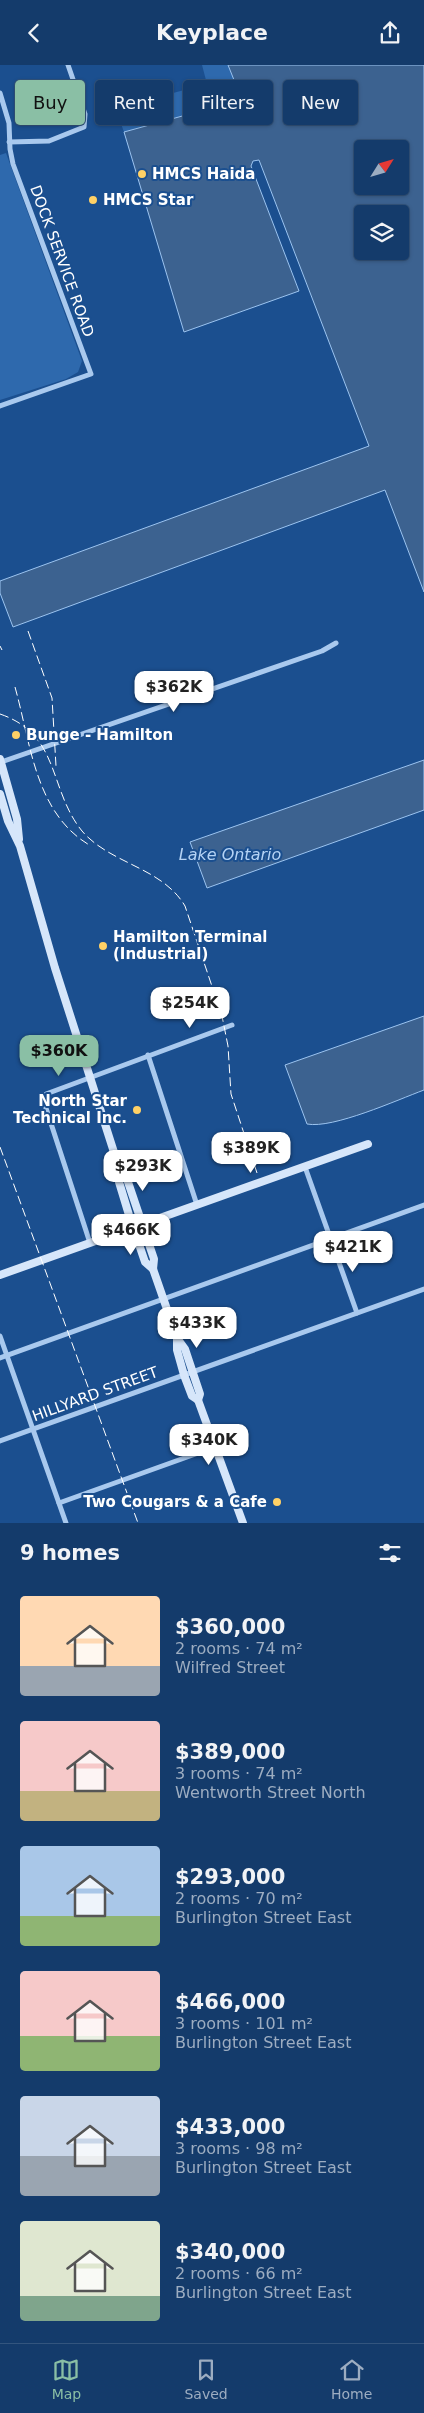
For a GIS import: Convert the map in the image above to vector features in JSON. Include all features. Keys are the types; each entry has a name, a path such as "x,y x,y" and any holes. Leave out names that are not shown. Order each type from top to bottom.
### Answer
{"main road":[{"path":"0,761 17,819 20,846"},
{"path":"0,794 8,821 20,846 89,1077 120,1171 127,1179 154,1259 153,1269 177,1338 186,1349 200,1394 198,1400"},
{"path":"0,1275 368,1144"},
{"path":"120,1171 118,1182 133,1227 145,1262 153,1269"},
{"path":"177,1338 177,1350 184,1375 192,1396 198,1400 240,1522"}],"street":[{"path":"9,142 49,141 79,130 86,124 85,114 68,65"},
{"name":"DOCK SERVICE ROAD","path":"0,93 9,123 11,156 91,374 0,406"},
{"path":"0,761 322,651 336,643"},
{"path":"90,1243 44,1097 49,1091 232,1025"},
{"path":"148,1055 197,1205"},
{"path":"305,1167 357,1313"},
{"path":"0,1358 424,1205"},
{"name":"HILLYARD STREET","path":"0,1441 424,1289"},
{"path":"0,1337 66,1523"},
{"path":"59,1503 215,1447"}],"shaded area":[{"path":"202,65 228,65 234,80 206,80"},
{"path":"183,90 183,116 173,118 173,93"},
{"path":"121,125 149,125 124,132"},
{"path":"6,153 82,361 78,372 66,379 0,400 0,155"}],"water":[{"path":"228,65 424,65 424,592 385,490 13,627 0,593 0,581 369,446 259,160 253,161 251,166 299,291 184,332 124,132 150,125 173,125 173,119 183,116 183,125 273,125 273,80 234,80"},
{"name":"Lake Ontario","path":"424,760 424,810 207,888 190,842"},
{"path":"424,1016 424,1090 348,1118 332,1122 307,1124 285,1065"}],"railway":[{"path":"28,631 52,698 56,766"},
{"path":"0,646 2,650"},
{"path":"15,687 31,754 47,797 58,816 72,832 91,846"},
{"path":"0,714 20,723 34,735 44,749 63,798 71,815 82,831 107,851 163,882 185,906 222,1016 228,1046 231,1094 257,1173"},
{"path":"0,1147 138,1523"}],"place":[{"name":"HMCS Haida","path":"142,174"},
{"name":"HMCS Star","path":"93,200"},
{"name":"Bunge - Hamilton","path":"16,735"},
{"name":"Hamilton Terminal (Industrial)","path":"103,946"},
{"name":"North Star Technical Inc.","path":"137,1110"},
{"name":"Two Cougars & a Cafe","path":"277,1502"}]}
